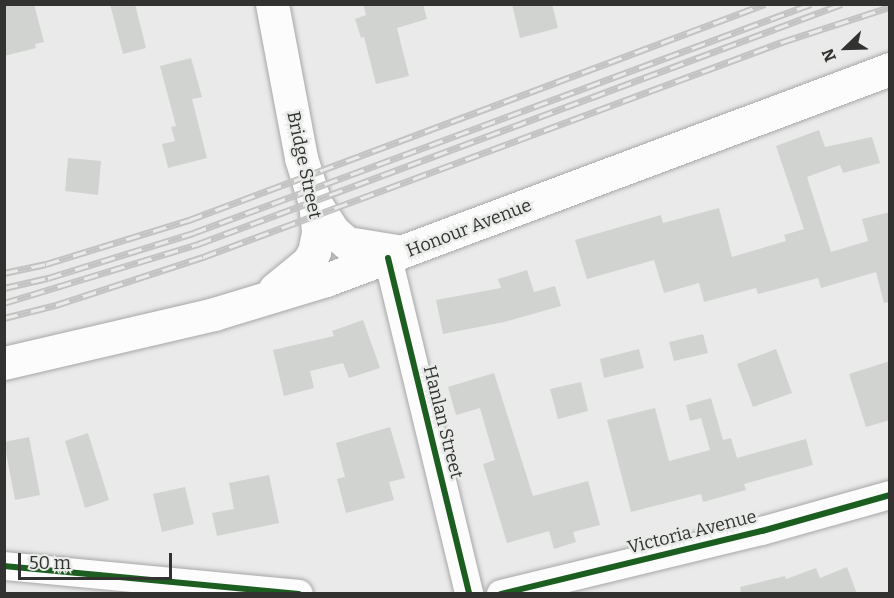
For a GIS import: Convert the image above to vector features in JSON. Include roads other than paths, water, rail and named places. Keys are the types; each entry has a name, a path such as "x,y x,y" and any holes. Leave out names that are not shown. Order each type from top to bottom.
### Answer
{"main road":[{"name":"Bridge Street","path":"259,301 293,276 310,259 318,240 315,204 301,158 272,4"},
{"name":"Honour Avenue","path":"4,363 139,333 259,301 396,255 890,69"},
{"path":"315,204 333,231 347,243 396,255"}],"street":[{"name":"Hanlan Street","path":"396,255 469,594"},
{"name":"Victoria Avenue","path":"501,594 762,531 890,495"},
{"path":"4,566 299,594"}],"railway":[{"path":"4,273 46,264 189,220 765,4"},
{"path":"4,288 48,278 193,233 811,4"},
{"path":"4,303 198,244 842,4"},
{"path":"4,318 56,305 203,257 782,42 890,7"}]}
